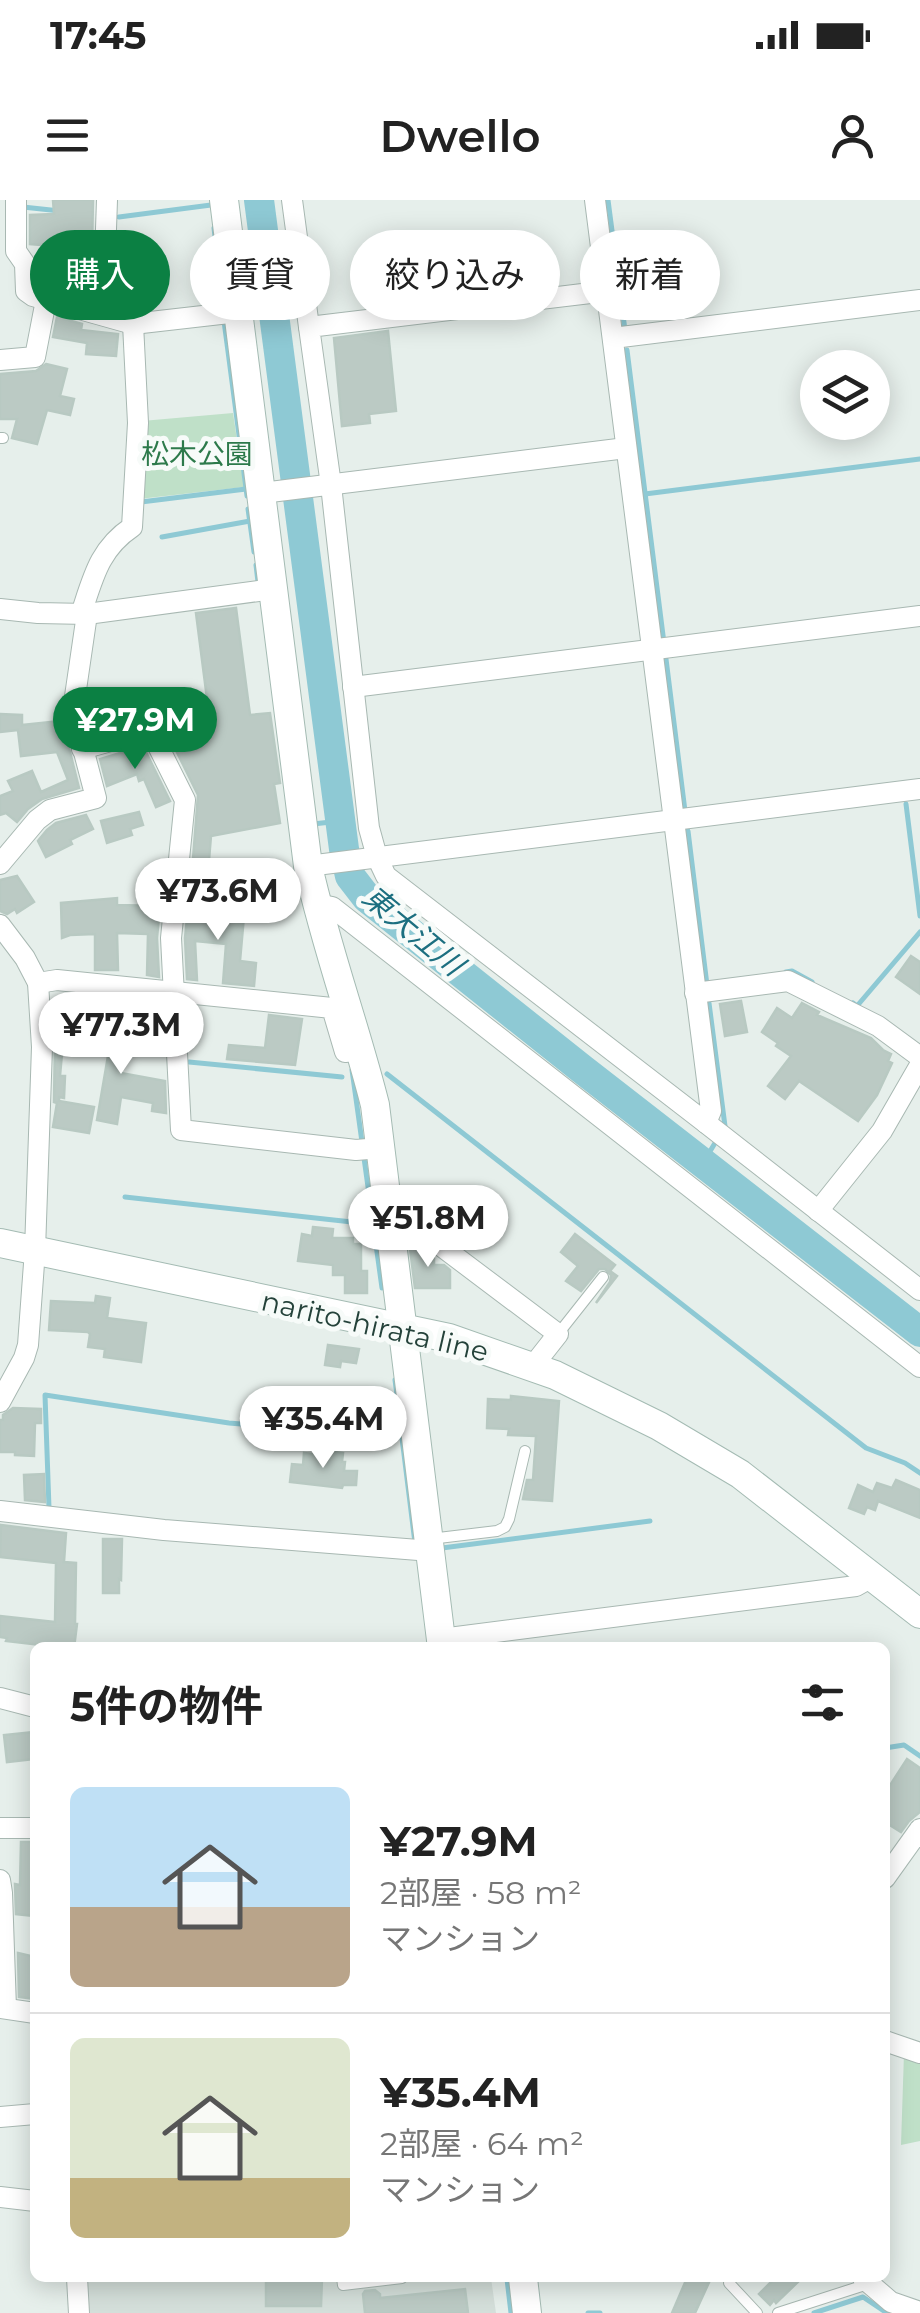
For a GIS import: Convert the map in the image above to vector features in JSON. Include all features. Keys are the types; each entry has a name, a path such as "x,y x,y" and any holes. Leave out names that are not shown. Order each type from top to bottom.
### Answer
{"street":[{"path":"16,200 16,252 25,264 26,291 30,294"},
{"path":"107,230 108,200"},
{"path":"224,200 228,230"},
{"path":"292,200 373,858 386,876 920,1290"},
{"path":"595,200 599,230"},
{"path":"309,327 580,294"},
{"path":"612,338 920,300"},
{"path":"120,320 133,324 190,317"},
{"path":"0,360 35,357 42,320"},
{"path":"239,320 267,493 274,589 316,904 374,1106 442,1642"},
{"path":"610,320 711,1112 706,1124"},
{"path":"0,864 36,820 50,810 96,798 72,710 84,614 93,579 109,545 132,527 138,423 133,324"},
{"path":"267,493 626,448"},
{"path":"0,609 84,614 274,589"},
{"path":"353,687 920,616"},
{"path":"82,749 150,730 184,800 171,938 181,1130 356,1150 380,1148"},
{"path":"313,866 920,789"},
{"path":"316,904 332,907 920,1368"},
{"path":"0,925 38,983 42,1047 28,1346 2,1393"},
{"path":"38,983 57,980 332,1008 345,1052 361,1050"},
{"path":"695,992 788,982 878,1026 920,1057"},
{"path":"818,1211 882,1131 920,1065"},
{"path":"388,1206 558,1334 532,1367"},
{"name":"narito-hirata line","path":"0,1242 449,1338 532,1367 606,1398 740,1474 920,1614"},
{"path":"0,1511 164,1530 430,1545"},
{"path":"449,1642 856,1586 872,1577"},
{"path":"0,1698 30,1706"},
{"path":"0,1828 30,1828"},
{"path":"890,1871 920,1829"},
{"path":"0,1880 3,2008 30,2011"},
{"path":"890,2043 920,2053"},
{"path":"0,2117 30,2114"},
{"path":"0,2197 30,2200"},
{"path":"77,2282 79,2313"},
{"path":"524,2282 528,2313"},
{"path":"868,2282 891,2302 920,2312"}],"lane":[{"path":"558,1334 603,1277"},
{"path":"430,1545 504,1526 525,1451"},
{"path":"343,2282 368,2282"},
{"path":"778,2313 861,2282"},
{"path":"729,2283 757,2313"}],"shaded area":[{"path":"83,2282 492,2282 496,2313 84,2313"}],"green space":[{"name":"松木公園","path":"233,413 244,487 139,499 142,421"},
{"path":"904,2053 920,2058 920,2141 901,2145"}],"building":[{"path":"53,200 93,200 92,230 30,230 30,215 54,214"},
{"path":"56,320 82,324 81,330 118,334 116,356 86,354 87,343 53,337"},
{"path":"388,331 396,411 369,414 370,423 342,426 334,338"},
{"path":"46,364 67,369 60,396 74,399 70,415 47,410 37,444 12,438 17,419 0,419 0,374 36,371"},
{"path":"236,608 250,715 270,713 280,783 274,784 280,823 211,836 209,860 193,859 198,795 166,730 210,722 196,613"},
{"path":"0,714 22,715 22,725 59,721 79,788 42,799 17,822 6,813 0,815 0,796 13,791 8,781 32,771 41,792 68,780 57,752 21,756 18,730 0,732"},
{"path":"143,746 170,801 156,807 144,779 139,781 137,774 107,786 100,759"},
{"path":"139,812 143,825 130,829 132,835 107,843 101,821"},
{"path":"86,815 93,829 46,857 38,841 47,830 56,823"},
{"path":"17,876 34,902 17,913 15,909 7,914 0,911 0,880"},
{"path":"117,898 117,905 160,906 159,977 147,975 148,934 117,933 118,970 95,970 95,934 62,938 61,903"},
{"path":"207,904 226,906 225,916 244,916 240,961 256,963 254,986 223,983 226,944 195,941 197,980 187,979 188,908 206,909"},
{"path":"911,956 920,962 920,994 896,977"},
{"path":"741,1001 747,1032 725,1036 720,1004"},
{"path":"802,1003 819,1012 817,1015 871,1038 891,1054 888,1061 892,1063 877,1095 858,1121 799,1081 785,1099 768,1086 791,1056 762,1032 777,1008 792,1018"},
{"path":"269,1015 302,1019 295,1065 227,1059 229,1045 265,1048"},
{"path":"88,1023 107,1024 106,1033 124,1034 121,1073 165,1081 166,1113 152,1111 153,1103 121,1097 117,1124 97,1120 108,1056 88,1054"},
{"path":"55,1041 63,1042 60,1076 65,1076 64,1098 59,1097 59,1101 94,1107 89,1133 53,1127 57,1103"},
{"path":"313,1227 333,1229 332,1238 353,1238 353,1244 361,1244 361,1271 367,1271 367,1293 345,1293 345,1275 333,1275 333,1265 298,1261 302,1234 312,1236"},
{"path":"575,1234 615,1265 610,1271 617,1276 596,1303 611,1275 599,1269 581,1291 566,1281 578,1266 561,1252"},
{"path":"409,1241 434,1258 434,1265 450,1270 450,1288 415,1288"},
{"path":"96,1296 110,1298 107,1318 146,1323 141,1362 104,1357 105,1349 88,1347 88,1332 49,1330 51,1301 95,1303"},
{"path":"328,1345 359,1349 356,1363 325,1365"},
{"path":"511,1396 559,1401 552,1501 523,1499 527,1480 533,1480 536,1436 508,1435 509,1429 487,1428 488,1399 511,1400"},
{"path":"13,1408 41,1409 41,1423 35,1423 34,1456 0,1452 0,1420"},
{"path":"328,1451 343,1453 344,1471 357,1471 356,1485 342,1488 290,1482 292,1464 303,1465 304,1453 328,1456"},
{"path":"44,1474 45,1502 25,1500 24,1475"},
{"path":"896,1480 920,1490 920,1518 878,1501 875,1510 867,1507 864,1514 849,1508 858,1485 873,1492 877,1483 892,1488"},
{"path":"1,1525 66,1533 64,1562 76,1563 75,1642 30,1644 0,1637 0,1616 55,1622 56,1563 0,1557"},
{"path":"103,1539 122,1539 119,1593 103,1593"},
{"path":"30,1732 30,1760 7,1762 4,1735"},
{"path":"907,1759 920,1768 920,1812 901,1832 890,1825 890,1785"},
{"path":"21,1842 30,1842 30,1915 16,1914 15,1884 20,1885"},
{"path":"18,1953 30,1956 30,1998 19,1997"},
{"path":"266,2282 322,2282 321,2306 266,2306"},
{"path":"685,2282 709,2282 695,2313 672,2313"},
{"path":"771,2282 798,2282 770,2305 759,2294"},
{"path":"465,2289 468,2313 365,2313 365,2291 375,2290 380,2298"}],"waterway":[{"name":"東大江川","path":"259,200 350,876 367,898 920,1332"},
{"path":"608,200 625,330"},
{"path":"119,217 211,205"},
{"path":"23,207 60,211"},
{"path":"224,321 247,496"},
{"path":"627,350 664,643"},
{"path":"645,494 920,459"},
{"path":"141,502 246,489"},
{"path":"248,509 254,552"},
{"path":"162,537 250,521"},
{"path":"256,565 258,582"},
{"path":"666,659 685,811"},
{"path":"906,804 920,916"},
{"path":"313,824 340,821"},
{"path":"688,831 707,985"},
{"path":"853,1003 857,1006 920,932"},
{"path":"786,972 792,971 812,982"},
{"path":"709,1003 723,1129"},
{"path":"189,1062 342,1077"},
{"path":"352,1070 362,1142"},
{"path":"387,1074 866,1448 920,1473"},
{"path":"703,1163 715,1143"},
{"path":"364,1158 382,1288"},
{"path":"125,1197 361,1223"},
{"path":"395,1380 400,1418"},
{"path":"49,1508 45,1395 360,1440"},
{"path":"402,1438 415,1543"},
{"path":"442,1548 650,1521"},
{"path":"890,1747 904,1745 920,1756"},
{"path":"507,2282 511,2313"},
{"path":"814,2313 863,2297 887,2313"},
{"path":"588,2313 600,2313"}]}
